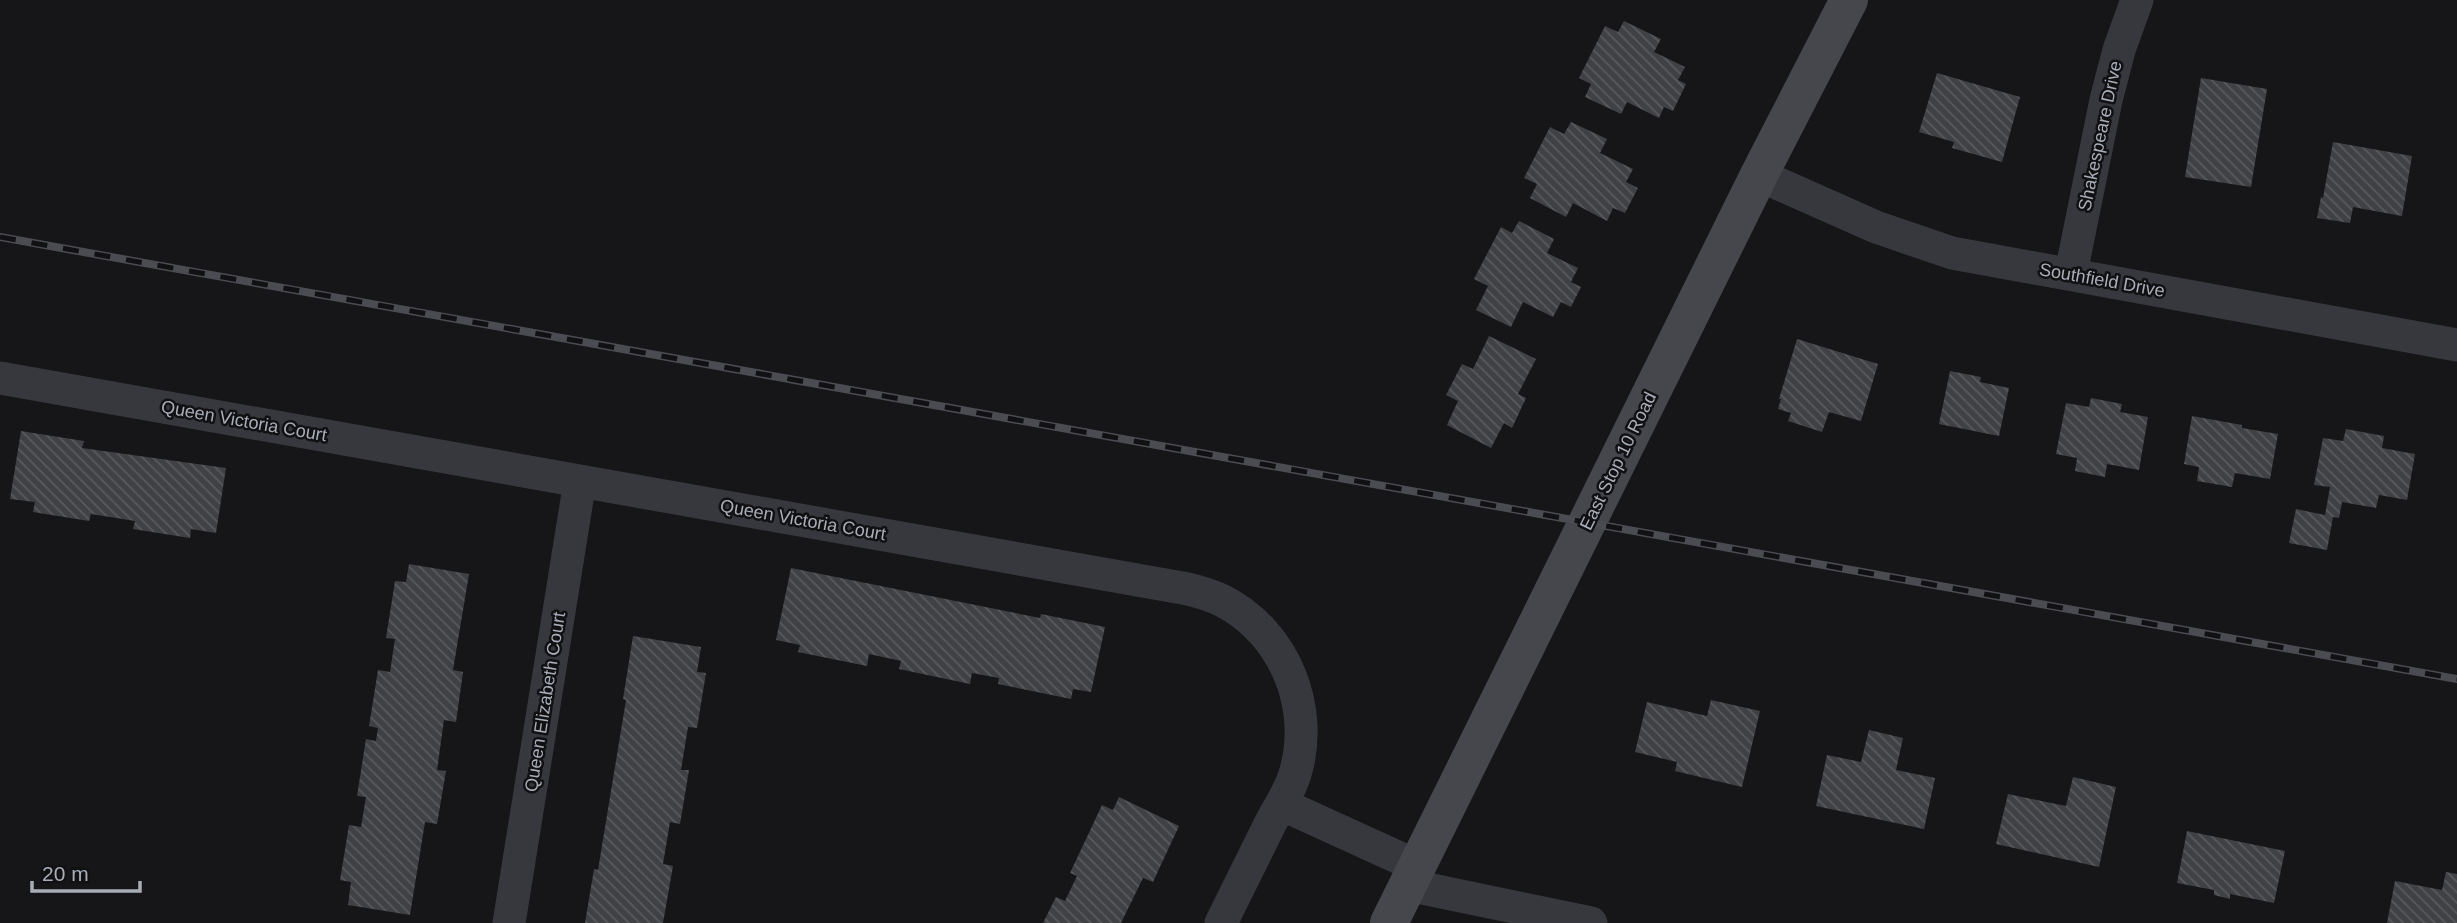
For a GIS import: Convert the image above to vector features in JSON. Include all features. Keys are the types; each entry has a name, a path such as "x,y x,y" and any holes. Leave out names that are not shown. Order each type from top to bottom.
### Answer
{"street":[{"name":"East Stop 10 Road","path":"1389,923 1759,175 1849,0"},
{"name":"Shakespeare Drive","path":"2071,274 2106,100 2119,50 2137,0"},
{"name":"Southfield Drive","path":"1759,175 1907,239 1983,259 2457,345"},
{"name":"Queen Victoria Court","path":"0,378 1188,589 1224,602 1257,625 1276,648 1290,674 1300,703 1301,747 1295,777 1221,923"},
{"name":"Queen Elizabeth Court","path":"509,923 580,481"},
{"path":"1281,804 1412,876 1591,923"}],"building":[{"path":"1624,21 1661,39 1654,52 1685,67 1678,80 1686,84 1673,111 1664,107 1659,118 1627,102 1621,114 1585,97 1591,84 1579,78 1605,26 1618,32"},
{"path":"1937,73 2020,97 2002,162 1952,148 1954,142 1919,132"},
{"path":"2201,78 2267,89 2251,187 2185,177"},
{"path":"1571,122 1607,139 1600,153 1633,169 1626,182 1638,188 1625,213 1613,208 1607,221 1573,203 1566,217 1530,198 1537,184 1524,178 1550,127 1564,134"},
{"path":"2333,142 2412,156 2402,216 2353,207 2350,223 2317,218"},
{"path":"1519,221 1554,239 1547,253 1578,268 1571,282 1581,287 1571,307 1561,302 1553,317 1523,302 1511,327 1476,310 1488,286 1474,279 1501,227 1512,233"},
{"path":"1489,336 1536,359 1518,394 1526,398 1512,428 1504,423 1491,448 1447,425 1458,401 1446,395 1462,364 1473,369"},
{"path":"1797,339 1878,364 1861,421 1829,412 1822,432 1788,421 1791,413 1778,409"},
{"path":"1950,371 1981,377 1980,382 2009,388 1999,436 1939,424"},
{"path":"2091,398 2122,404 2120,412 2148,417 2139,470 2107,464 2105,477 2075,471 2077,458 2056,454 2066,403 2089,407"},
{"path":"2192,416 2278,434 2270,479 2235,473 2232,487 2197,481 2199,467 2184,464"},
{"path":"2346,429 2384,436 2382,448 2415,454 2407,500 2379,495 2376,508 2342,502 2339,518 2333,517 2327,550 2289,543 2296,509 2325,515 2330,487 2314,485 2323,438 2343,441"},
{"path":"21,431 84,441 82,448 226,468 216,533 191,529 190,538 133,529 135,521 91,514 89,521 33,512 35,502 10,499"},
{"path":"409,564 469,574 453,670 463,672 456,722 444,720 437,770 446,771 437,824 425,822 410,915 348,905 351,882 340,880 349,825 361,827 366,797 357,796 366,739 376,741 378,728 369,726 378,670 390,672 395,639 386,638 395,581 406,582"},
{"path":"791,568 1040,618 1041,614 1105,627 1091,692 1073,689 1071,699 998,684 999,678 972,673 970,684 899,669 901,661 869,654 867,666 798,652 800,645 776,640"},
{"path":"633,636 701,647 697,672 706,673 697,728 688,727 681,770 689,770 680,824 670,822 663,864 673,866 663,923 585,923 594,869 598,870 626,700 623,699"},
{"path":"1711,700 1760,711 1742,787 1675,771 1677,762 1635,752 1647,702 1707,716"},
{"path":"1869,730 1903,738 1896,770 1935,778 1924,829 1816,806 1827,755 1861,762"},
{"path":"2073,777 2116,787 2099,867 1996,844 2008,794 2066,806"},
{"path":"1119,797 1179,826 1153,882 1143,878 1121,923 1043,923 1056,897 1065,901 1077,876 1070,873 1102,805 1113,810"},
{"path":"2187,831 2285,851 2274,903 2230,894 2230,899 2214,895 2214,890 2177,883"},
{"path":"2446,872 2457,874 2457,923 2387,923 2395,881 2442,890"}],"railway":[{"path":"0,237 2457,679"}]}
